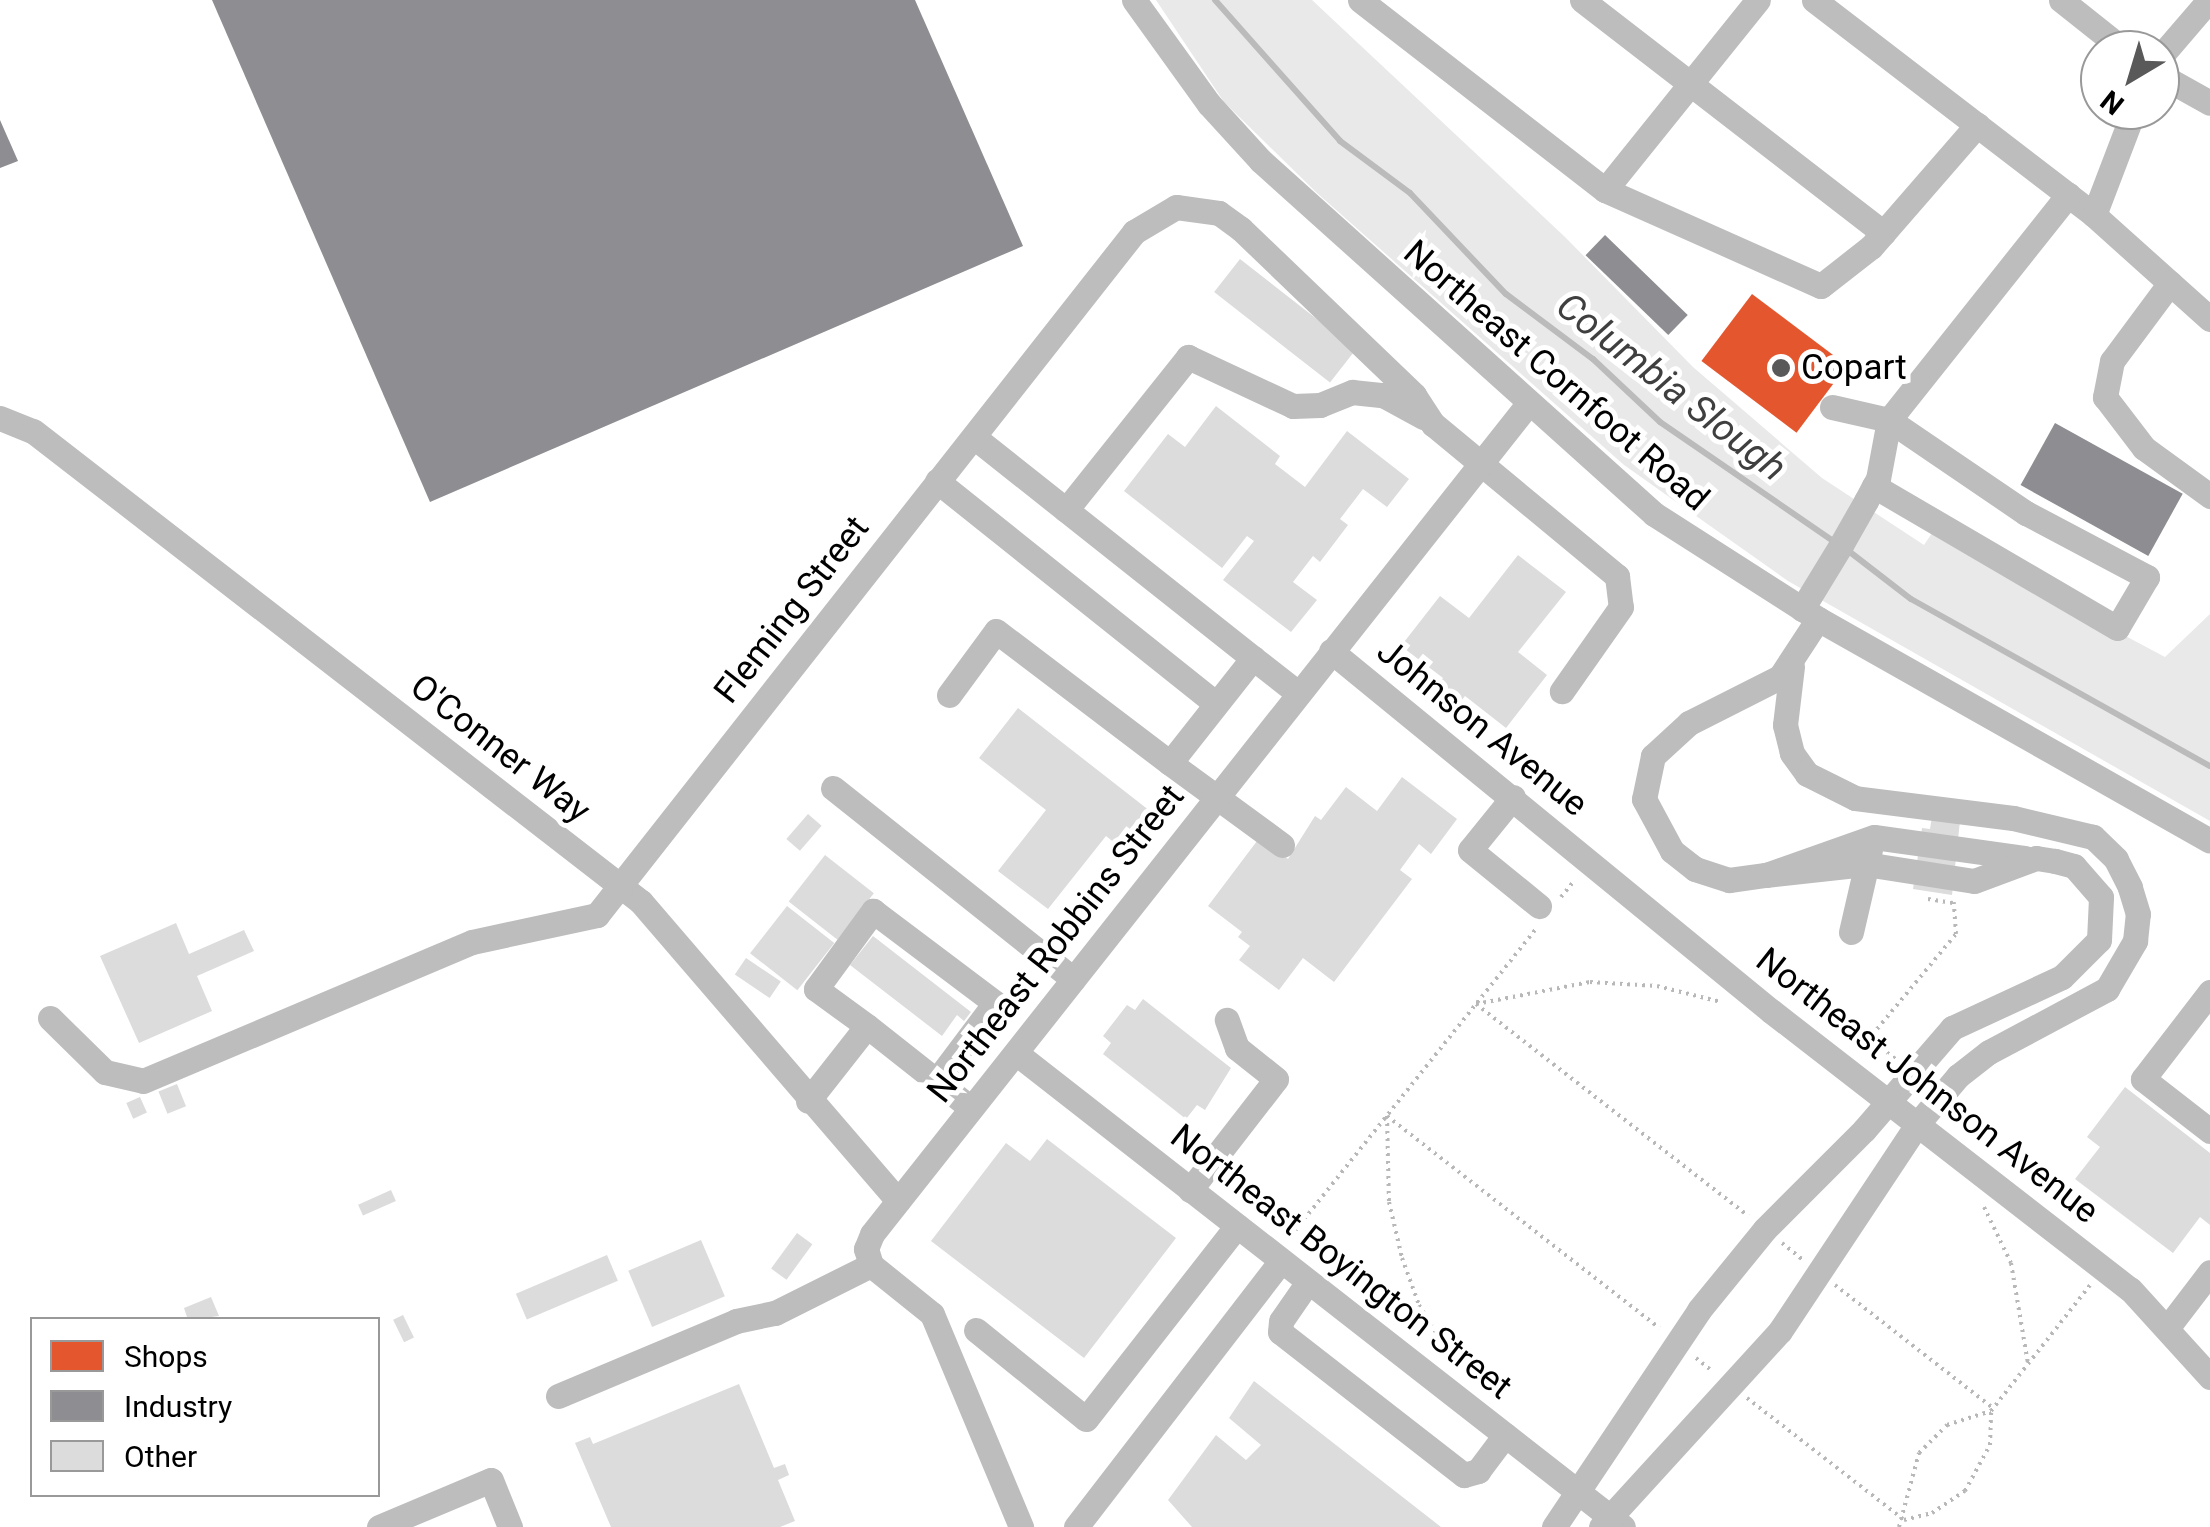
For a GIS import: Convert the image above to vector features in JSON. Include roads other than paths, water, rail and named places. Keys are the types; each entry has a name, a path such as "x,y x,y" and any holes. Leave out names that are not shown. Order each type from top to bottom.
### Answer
{"street":[{"name":"Northeast Cornfoot Road","path":"1134,0 1244,145 1654,514 1810,614 2210,841"},
{"path":"1360,0 1605,190 1821,286 1884,232 1977,125"},
{"path":"1582,0 1884,232"},
{"path":"1605,190 1758,0"},
{"path":"1814,0 2094,215 2210,318"},
{"path":"2061,0 2099,30"},
{"path":"2180,34 2209,0"},
{"path":"2180,86 2210,103"},
{"path":"2094,215 2126,130"},
{"path":"1611,1524 1780,1331 1919,1122 1989,1052 2107,989 2135,941 2138,914 2130,887 2116,859 2093,837 2000,816 1880,803 1828,790 1792,753 1785,725 1792,666 1819,581 1870,493 1889,420 2068,195"},
{"name":"Fleming Street","path":"50,1018 105,1072 142,1082 472,942 584,922 621,888 1134,232 1176,207 1219,213 1241,230 1414,394 1433,424 1617,576 1621,607 1562,691"},
{"path":"2170,283 2112,362 2105,397 2144,448 2210,496"},
{"path":"1066,510 1188,357 1293,406 1320,405 1352,392 1383,394 1433,424"},
{"name":"Northeast Robbins Street","path":"872,1265 866,1249 898,1201 1528,404"},
{"path":"1832,407 1889,420 2026,512 2148,577 2117,628 1870,493"},
{"name":"O'Conner Way","path":"0,418 33,431 669,928 808,1102 898,1201"},
{"path":"974,437 1298,693"},
{"path":"937,481 1216,704"},
{"path":"949,695 996,631 1282,845"},
{"name":"Johnson Avenue","path":"1330,651 1513,797 1585,867"},
{"path":"1170,763 1253,658"},
{"path":"1554,1527 1720,1284 1952,1028 2062,977 2099,940 2101,898 2089,879 2074,866 2036,858 1990,867 1957,880 1865,864 1728,880 1695,869 1672,851 1644,799 1646,777 1670,736 1756,694 1792,666"},
{"path":"833,788 1074,979"},
{"path":"1513,797 1470,850 1546,910"},
{"path":"1851,932 1880,803"},
{"path":"1990,867 2000,816"},
{"path":"1766,875 1874,836 1990,867"},
{"name":"Northeast Johnson Avenue","path":"1585,867 1983,1173 2168,1327 2210,1377"},
{"path":"937,1080 995,1003 874,912 816,989 972,1108"},
{"path":"2210,992 2143,1079 2210,1132"},
{"path":"1190,1190 1276,1079 1237,1048 1227,1020"},
{"path":"808,1102 866,1026"},
{"name":"Northeast Boyington Street","path":"1016,1053 1580,1494 1611,1524"},
{"path":"976,1330 1086,1420 1237,1226"},
{"path":"1076,1527 1278,1259"},
{"path":"558,1396 736,1321 787,1308 872,1265 932,1314 1021,1527"},
{"path":"2168,1327 2210,1272"},
{"path":"1308,1282 1280,1321 1280,1332 1464,1476 1478,1470 1505,1435"},
{"path":"379,1527 491,1480 510,1527"}],"waterway":[{"name":"Columbia Slough","path":"1215,0 1340,141 1410,193 1506,294 1593,359 1660,422 1836,543"},
{"name":"Columbia Slough","path":"1846,549 1911,599 2210,766"}],"place":[{"name":"Copart","path":"1781,368"}]}
